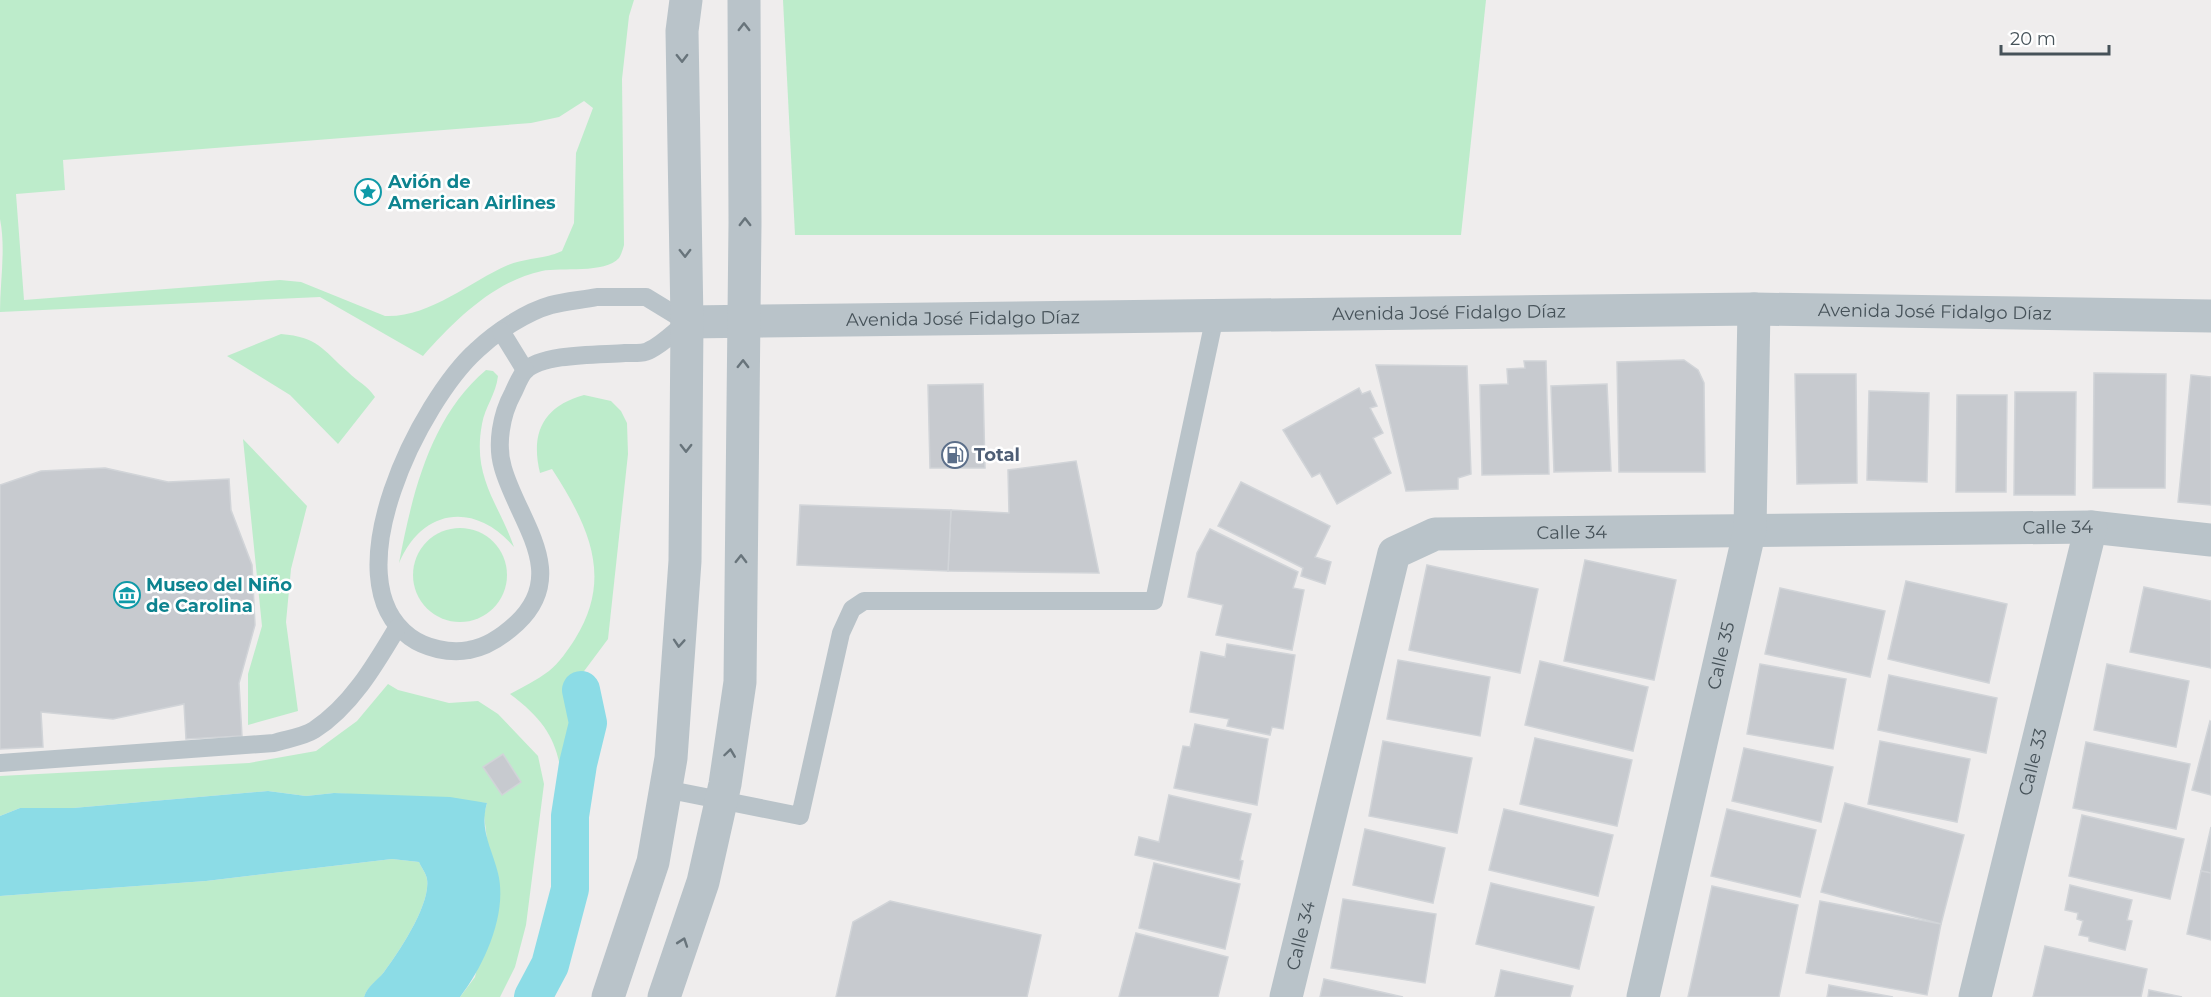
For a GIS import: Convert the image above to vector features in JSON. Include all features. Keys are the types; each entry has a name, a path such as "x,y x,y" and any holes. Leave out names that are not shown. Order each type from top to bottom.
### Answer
{"street":[{"path":"608,997 652,862 671,758 685,561 687,322 682,31 686,0"},
{"path":"664,997 703,882 722,800 740,682 744,0"},
{"name":"Avenida José Fidalgo Díaz","path":"687,322 1754,309 2211,316"},
{"name":"Calle 35","path":"1643,997 1750,529 1754,309"},
{"name":"Calle 34","path":"1286,997 1394,554 1435,534 2091,527 2211,540"},
{"name":"Calle 33","path":"1975,997 2091,527"}],"lane":[{"path":"597,297 646,297 687,322 649,351 571,357 547,361 525,370 507,404 500,438 503,467 539,553 541,575 534,603 499,640 468,651 440,650 417,642 397,628 385,603 379,579 381,535 392,487 413,436 451,380 475,351 501,331 549,306 597,297"},
{"path":"665,789 800,816 841,633 852,609 864,601 1154,601 1215,316"},
{"path":"501,331 525,370"},
{"path":"0,763 274,743 313,731 343,705 373,668 397,628"}],"green space":[{"path":"0,0 634,0 629,16 622,79 624,245 620,257 604,266 542,271 508,284 476,304 423,356 320,297 0,312 3,253 0,219","holes":["584,101 593,108 576,153 574,223 562,251 508,265 448,298 417,311 385,316 301,282 280,280 24,300 16,194 65,190 63,160 531,123 559,117"]},
{"path":"783,0 1486,0 1461,235 795,235"},
{"path":"281,334 312,341 366,386 375,397 338,444 290,395 227,356"},
{"path":"486,370 493,371 498,376 482,424 481,459 488,488 514,547 499,532 483,523 467,518 451,517 436,521 422,531 409,544 399,563 417,484 437,434 467,389"},
{"path":"584,395 611,401 621,411 627,423 628,454 608,639 570,690 576,738 573,764 564,793 559,762 550,737 535,715 510,694 553,668 560,660 575,639 587,616 593,594 592,552 585,531 576,510 552,469 540,473 537,458 539,433 543,423 559,406"},
{"path":"243,439 307,506 291,569 286,622 298,711 248,725 248,674 262,626"},
{"path":"460,528 478,531 493,542 504,557 507,575 504,593 493,608 478,619 460,622 442,619 427,608 416,593 413,575 416,557 427,542 442,531"},
{"path":"388,684 398,690 449,703 478,701 498,714 538,756 544,784 526,925 515,967 500,997 460,997 475,977 498,874 488,848 484,815 487,803 334,793 306,796 268,791 73,808 20,808 0,816 0,776 249,763 316,751 357,721"},
{"path":"392,859 419,862 427,879 427,889 419,914 405,940 364,997 0,997 0,896 206,881"}],"water":[{"path":"268,791 306,796 334,793 450,797 487,803 485,830 498,873 500,905 492,939 477,970 460,997 364,997 398,953 419,914 427,889 427,879 419,862 392,859 206,881 0,896 0,816 20,808 73,808"}],"building":[{"path":"1684,360 1698,370 1704,383 1705,472 1619,472 1617,362"},
{"path":"1524,361 1546,361 1549,474 1482,475 1480,385 1508,384 1507,369 1525,368"},
{"path":"1376,365 1467,366 1471,474 1458,478 1458,489 1406,491"},
{"path":"2094,373 2166,374 2165,488 2093,488"},
{"path":"1795,374 1856,374 1857,483 1797,484"},
{"path":"2191,375 2211,377 2211,505 2178,502"},
{"path":"983,384 985,468 930,468 928,385"},
{"path":"1607,384 1611,471 1554,472 1551,386"},
{"path":"1359,388 1362,394 1370,391 1377,406 1370,408 1383,433 1373,438 1391,473 1337,504 1320,473 1312,477 1283,430"},
{"path":"1869,391 1929,393 1927,482 1867,480"},
{"path":"2015,392 2076,392 2075,495 2014,495"},
{"path":"1957,395 2007,395 2006,492 1956,492"},
{"path":"1076,461 1099,573 948,571 951,510 1009,513 1008,470"},
{"name":"Museo del Niño de Carolina","path":"105,468 168,482 229,479 231,510 252,565 255,625 239,683 242,736 186,739 184,704 113,719 41,712 43,747 0,749 0,485 41,471"},
{"path":"1241,482 1330,526 1315,557 1331,562 1325,584 1301,576 1303,568 1218,526"},
{"path":"800,505 951,510 948,571 797,565"},
{"path":"1210,529 1298,572 1293,588 1304,590 1292,650 1216,635 1223,605 1188,597 1197,553"},
{"path":"1585,560 1676,580 1654,680 1564,661"},
{"path":"1427,565 1538,589 1520,673 1409,650"},
{"path":"1906,581 2007,604 1989,683 1888,659"},
{"path":"2144,587 2211,601 2211,668 2130,652"},
{"path":"1780,588 1885,611 1870,677 1765,654"},
{"path":"1227,644 1295,655 1283,729 1272,727 1270,735 1227,726 1229,719 1190,712 1201,652 1225,657"},
{"path":"1398,660 1490,677 1480,736 1387,719"},
{"path":"1540,661 1648,687 1633,751 1525,725"},
{"path":"1760,664 1846,679 1833,749 1747,734"},
{"path":"2107,664 2189,681 2176,747 2094,730"},
{"path":"1889,675 1997,698 1986,753 1878,730"},
{"path":"2211,722 2211,795 2192,790"},
{"path":"1195,724 1268,739 1257,805 1174,788 1183,746 1190,747"},
{"path":"1535,738 1632,760 1617,826 1520,804"},
{"path":"1383,741 1472,758 1457,833 1369,816"},
{"path":"1880,741 1970,759 1957,822 1868,804"},
{"path":"2086,742 2190,764 2176,829 2073,808"},
{"path":"1744,748 1833,767 1821,822 1732,801"},
{"path":"503,754 521,782 502,795 483,767"},
{"path":"1169,795 1251,814 1240,860 1243,861 1239,879 1135,855 1139,837 1159,842"},
{"path":"1845,803 1964,835 1941,924 1821,892"},
{"path":"1504,809 1613,835 1598,896 1489,870"},
{"path":"1727,809 1816,830 1800,897 1711,876"},
{"path":"2082,815 2184,839 2170,899 2069,876"},
{"path":"2211,827 2211,873 2201,871"},
{"path":"1365,829 1445,848 1433,903 1353,885"},
{"path":"1154,863 1240,884 1225,949 1139,928"},
{"path":"2201,871 2211,873 2211,940 2187,934"},
{"path":"1491,883 1594,907 1579,969 1476,944"},
{"path":"2070,885 2132,900 2127,920 2132,921 2125,950 2089,941 2089,937 2079,935 2083,921 2077,919 2078,913 2065,910"},
{"path":"1712,886 1798,905 1779,997 1688,997"},
{"path":"1343,899 1436,914 1425,983 1331,968"},
{"path":"890,901 1041,935 1027,997 836,997 853,922"},
{"path":"1820,901 1941,924 1927,995 1806,973"},
{"path":"1136,933 1228,957 1218,997 1119,997"},
{"path":"2045,946 2147,969 2141,997 2033,997"},
{"path":"1501,970 1573,986 1570,997 1495,997"},
{"path":"1324,979 1403,997 1320,997"},
{"path":"1829,985 1893,997 1827,997"},
{"path":"2149,990 2182,997 2148,997"}],"waterway":[{"path":"533,997 550,965 570,889 570,816 578,764 588,723 581,690"}],"place":[{"name":"Avión de American Airlines","path":"368,192"},
{"name":"Total","path":"955,455"},
{"name":"Museo del Niño de Carolina","path":"127,595"}]}
